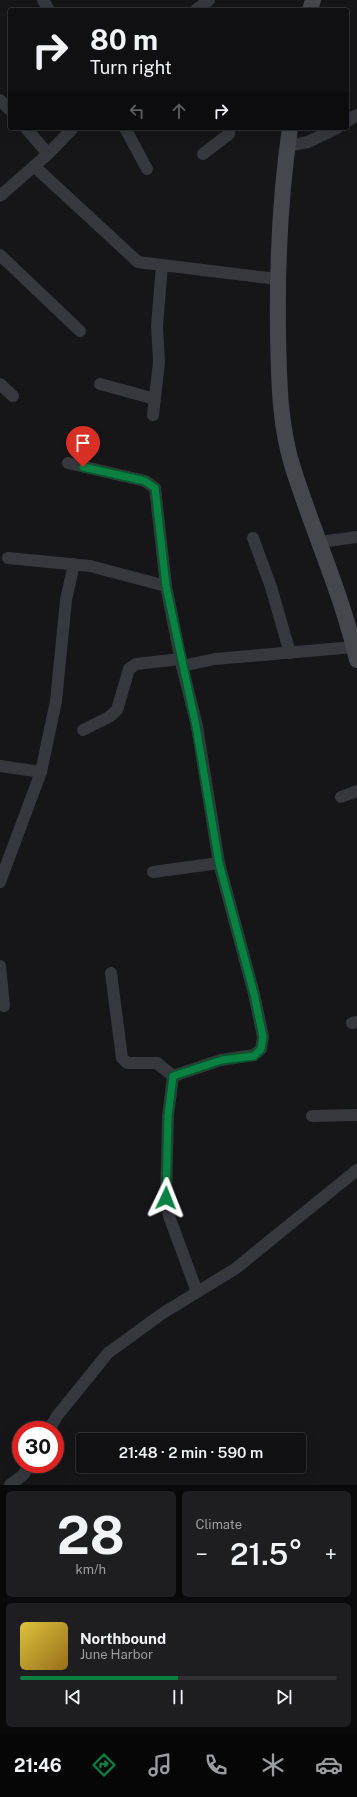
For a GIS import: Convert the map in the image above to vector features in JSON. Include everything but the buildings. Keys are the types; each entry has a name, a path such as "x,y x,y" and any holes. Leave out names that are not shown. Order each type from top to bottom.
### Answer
{"street":[{"path":"199,8 209,0"},
{"path":"0,100 8,108"},
{"path":"28,130 48,154"},
{"path":"0,196 48,154 71,130"},
{"path":"126,130 147,169"},
{"path":"203,154 229,134 229,130"},
{"path":"83,730 109,717 117,710 129,669 136,664 182,663 290,653 356,653 352,622 320,542 293,467 283,424 278,374 277,279 280,215 290,130"},
{"path":"287,146 308,142 333,130"},
{"path":"34,166 138,262 277,279"},
{"path":"0,256 80,331"},
{"path":"153,415 159,362 157,326 162,266"},
{"path":"0,384 13,396"},
{"path":"100,384 155,399"},
{"path":"68,463 145,481 155,488 166,586 196,726 219,863 254,994 263,1037 261,1049 254,1056 222,1060 173,1076"},
{"path":"320,542 357,537"},
{"path":"253,538 271,587 290,653"},
{"path":"8,558 74,564 103,569 166,586"},
{"path":"0,882 4,859 41,772 56,701 66,600 74,564"},
{"path":"0,766 41,772"},
{"path":"341,797 357,791"},
{"path":"153,872 219,863"},
{"path":"0,966 4,1006"},
{"path":"111,972 122,1058 127,1063 157,1063 173,1076"},
{"path":"173,1076 168,1116 166,1198 170,1216 197,1292"},
{"path":"312,1116 357,1116"},
{"path":"54,1421 108,1353 163,1313 235,1269 357,1170"},
{"path":"10,1485 24,1473"}],"route":[{"path":"83,467 145,481 152,484 155,488 166,586 196,726 219,863 229,907 254,994 263,1037 261,1049 254,1056 222,1060 173,1076 168,1116 166,1198"}]}
